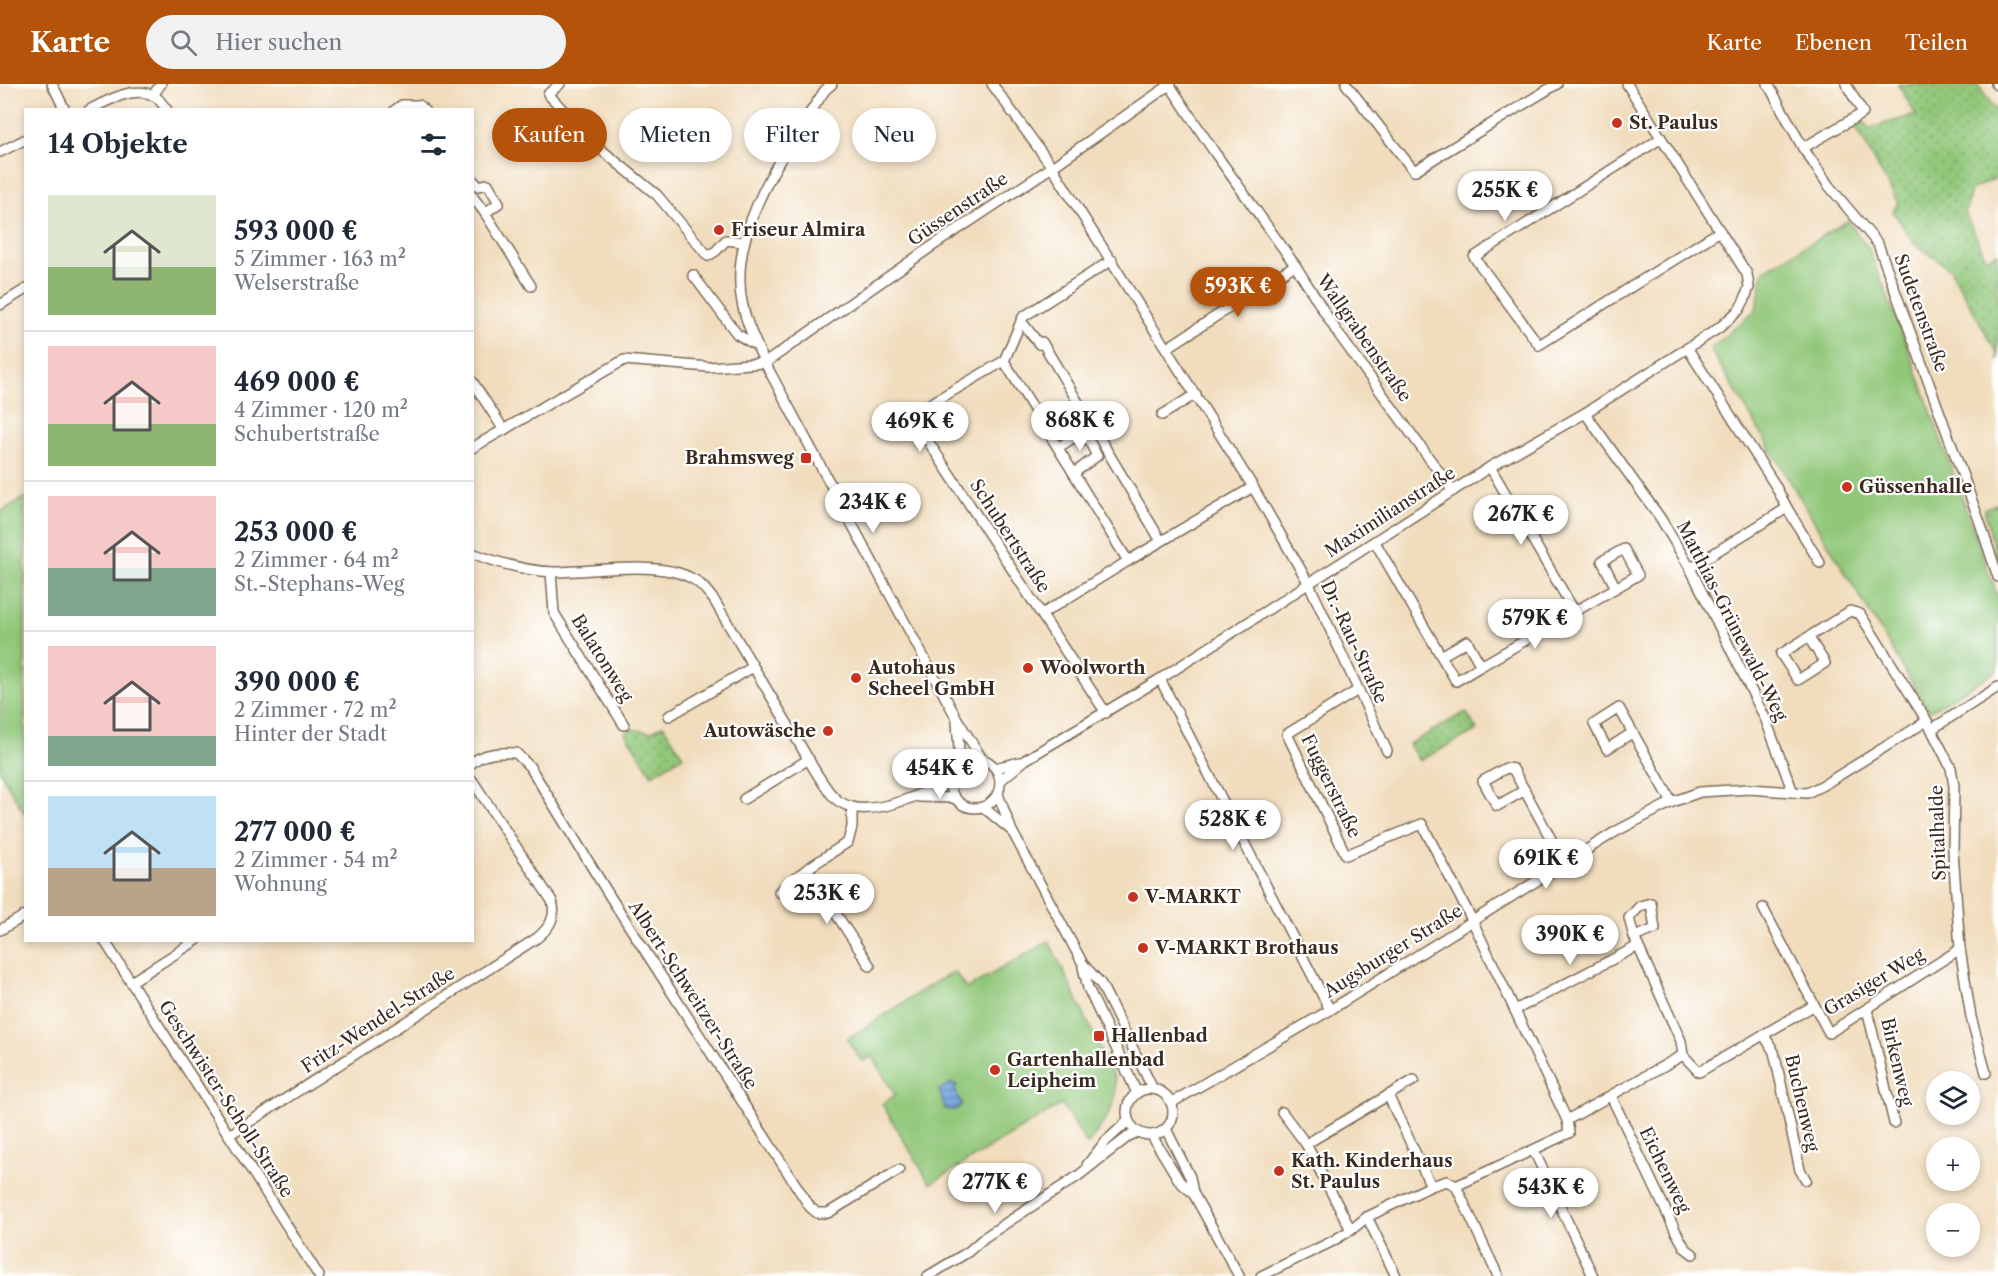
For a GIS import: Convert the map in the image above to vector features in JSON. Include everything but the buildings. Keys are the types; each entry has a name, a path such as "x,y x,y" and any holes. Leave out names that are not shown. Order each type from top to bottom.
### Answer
{"street":[{"path":"52,84 64,108"},
{"path":"153,95 154,84"},
{"path":"153,95 161,84"},
{"path":"560,84 548,94 599,148 657,195 708,256 726,240 743,242"},
{"path":"474,554 493,561 551,572 657,569 679,572 694,579 714,600 809,759 830,793 838,801 852,807 866,808 916,797 954,798 974,808 983,807 992,802 998,794 1000,781 995,768 982,759 957,719 765,363 743,308 740,276 743,242 754,212 789,146 825,90 832,84"},
{"name":"Dr.-Rau-Straße","path":"992,84 1052,167 1253,487 1309,584 1387,751"},
{"name":"Güssenstraße","path":"765,363 1170,84"},
{"name":"Wallgrabenstraße","path":"1170,84 1215,153 1294,265 1337,333 1453,491"},
{"path":"1352,86 1414,171 1557,84"},
{"path":"1627,84 1720,231 1539,345 1474,257 1660,139"},
{"name":"Sudetenstraße","path":"1768,84 1803,148 1829,186 1878,244 1998,578"},
{"path":"1803,148 1863,113 1846,84"},
{"path":"94,108 137,92 153,95 165,108"},
{"path":"398,108 402,105 419,105 422,108"},
{"path":"0,152 24,140"},
{"path":"485,213 499,203 488,184 474,189 485,213 531,286"},
{"name":"Maximilianstraße","path":"1000,781 1025,760 1160,679 1490,467 1585,413 1719,328 1739,310 1749,287 1747,274 1720,231"},
{"path":"1112,260 1023,317 1004,361 1128,561"},
{"path":"1167,348 1294,265"},
{"path":"693,275 737,334 757,346"},
{"path":"0,305 24,291"},
{"path":"1021,321 1039,344 1042,342 1161,541"},
{"path":"1688,349 1775,485 1820,563"},
{"path":"474,447 624,360 709,367 765,363"},
{"name":"Schubertstraße","path":"1004,361 911,415 1106,712"},
{"path":"474,384 504,430"},
{"path":"1162,415 1196,394"},
{"name":"Matthias-Grünewald-Weg","path":"1585,413 1661,519 1690,568 1765,718 1793,792"},
{"path":"1059,447 1084,431 1097,456 1074,473"},
{"path":"1490,467 1575,612"},
{"path":"1042,614 1253,487"},
{"path":"1690,568 1787,508"},
{"path":"1375,542 1456,681 1616,588"},
{"name":"Balatonweg","path":"551,572 554,613 624,725"},
{"name":"Spitalhalde","path":"1809,638 1850,611 1860,614 1930,725 1951,768 1954,786 1953,851 1960,949 1971,1017 1986,1073"},
{"path":"1809,638 1825,663 1797,680 1781,654 1809,638"},
{"path":"1441,656 1467,641 1481,666"},
{"path":"669,716 753,667"},
{"path":"1160,679 1330,1010"},
{"name":"Augsburger Straße","path":"1171,1103 1330,1010 1615,832 1672,802 1700,792 1727,790 1749,789 1807,793 1998,687"},
{"name":"Fuggerstraße","path":"1358,690 1287,734 1346,855 1422,824 1473,920"},
{"path":"1632,733 1607,749 1594,724 1618,708 1672,802"},
{"path":"957,719 960,763"},
{"name":"Albert-Schweitzer-Straße","path":"474,761 477,758 501,752 516,753 530,767 611,898 810,1207 817,1213 828,1213 899,1170"},
{"path":"954,798 950,779 952,772 960,763 971,758 982,759"},
{"path":"744,799 809,759"},
{"name":"Maximilianstraße","path":"995,768 1025,760"},
{"path":"1525,790 1497,806 1483,781 1508,768 1513,769 1525,790 1564,863"},
{"path":"916,797 950,779"},
{"name":"Fritz-Wendel-Straße","path":"229,1135 547,930 553,918 552,901 474,783"},
{"path":"998,794 1012,831 1083,964 1101,984 1153,1089"},
{"path":"779,892 807,869 848,842 852,827 852,807"},
{"path":"983,807 1012,831"},
{"path":"807,869 870,966"},
{"name":"Grasiger Weg","path":"1763,908 1829,1033 1960,949"},
{"path":"0,930 24,916"},
{"path":"1456,1186 1569,1133 1567,1120 1473,920"},
{"path":"1515,1010 1636,941 1681,1041 1683,1055 1567,1120"},
{"name":"Geschwister-Scholl-Straße","path":"105,942 319,1276"},
{"path":"131,982 194,942"},
{"path":"1083,964 1088,988 1137,1093"},
{"name":"Grasiger Weg","path":"1683,1055 1699,1072 1813,1006"},
{"name":"Birkenweg","path":"1867,1009 1894,1123"},
{"name":"Buchenweg","path":"1764,1035 1774,1052 1800,1170 1806,1180"},
{"path":"1306,1144 1414,1080"},
{"path":"1153,1089 1164,1094 1171,1103 1172,1117 1166,1129 1152,1136 1138,1132 1128,1121 1127,1105 1137,1093 1153,1089"},
{"path":"1388,1095 1431,1186"},
{"name":"Eichenweg","path":"1611,1096 1675,1230 1685,1248 1693,1254"},
{"path":"1282,1112 1306,1144 1351,1230"},
{"path":"1078,1176 1105,1142 1128,1121"},
{"path":"1166,1129 1190,1177 1193,1194"},
{"path":"928,1276 968,1252 985,1237 1078,1176 1129,1136 1138,1132"},
{"path":"1152,1136 1180,1182 1193,1194 1239,1276"},
{"path":"1534,1151 1593,1276"},
{"path":"1261,1276 1330,1242 1351,1230 1366,1217 1431,1186 1447,1181 1456,1186 1498,1276"},
{"path":"1366,1217 1396,1276"}],"green space":[{"path":"1898,84 1977,84 1998,113 1998,177 1971,190 1965,213 1986,258 1998,253 1998,361 1997,353 1950,269 1914,243 1893,211 1898,203 1855,126 1863,121 1869,128 1916,115"},
{"path":"1848,221 1869,249 1915,367 1998,598 1998,670 1929,711 1710,349 1756,310 1763,271"},
{"path":"24,498 24,813 0,771 0,512"},
{"path":"1998,503 1998,564 1984,509"},
{"path":"1466,712 1477,730 1419,761 1409,744"},
{"path":"663,725 683,756 652,775 625,733 630,729 651,732"},
{"name":"Gartenhallenbad Leipheim","path":"1049,941 1114,1077 1116,1087 1113,1105 1087,1145 1062,1104 930,1184 882,1104 895,1095 872,1056 862,1062 847,1039 937,981 955,972 966,989"}],"water":[{"path":"951,1083 957,1085 955,1088 962,1104 957,1109 950,1110 945,1109 939,1090"}],"place":[{"name":"St. Paulus","path":"1617,123"},
{"name":"Friseur Almira","path":"719,230"},
{"name":"Brahmsweg","path":"806,458"},
{"name":"Güssenhalle","path":"1847,487"},
{"name":"Woolworth","path":"1028,668"},
{"name":"Autohaus Scheel GmbH","path":"856,678"},
{"name":"Autowäsche","path":"828,731"},
{"name":"V-MARKT","path":"1133,897"},
{"name":"V-MARKT Brothaus","path":"1143,948"},
{"name":"Hallenbad","path":"1099,1036"},
{"name":"Gartenhallenbad Leipheim","path":"995,1070"},
{"name":"Kath. Kinderhaus St. Paulus","path":"1279,1171"}]}
